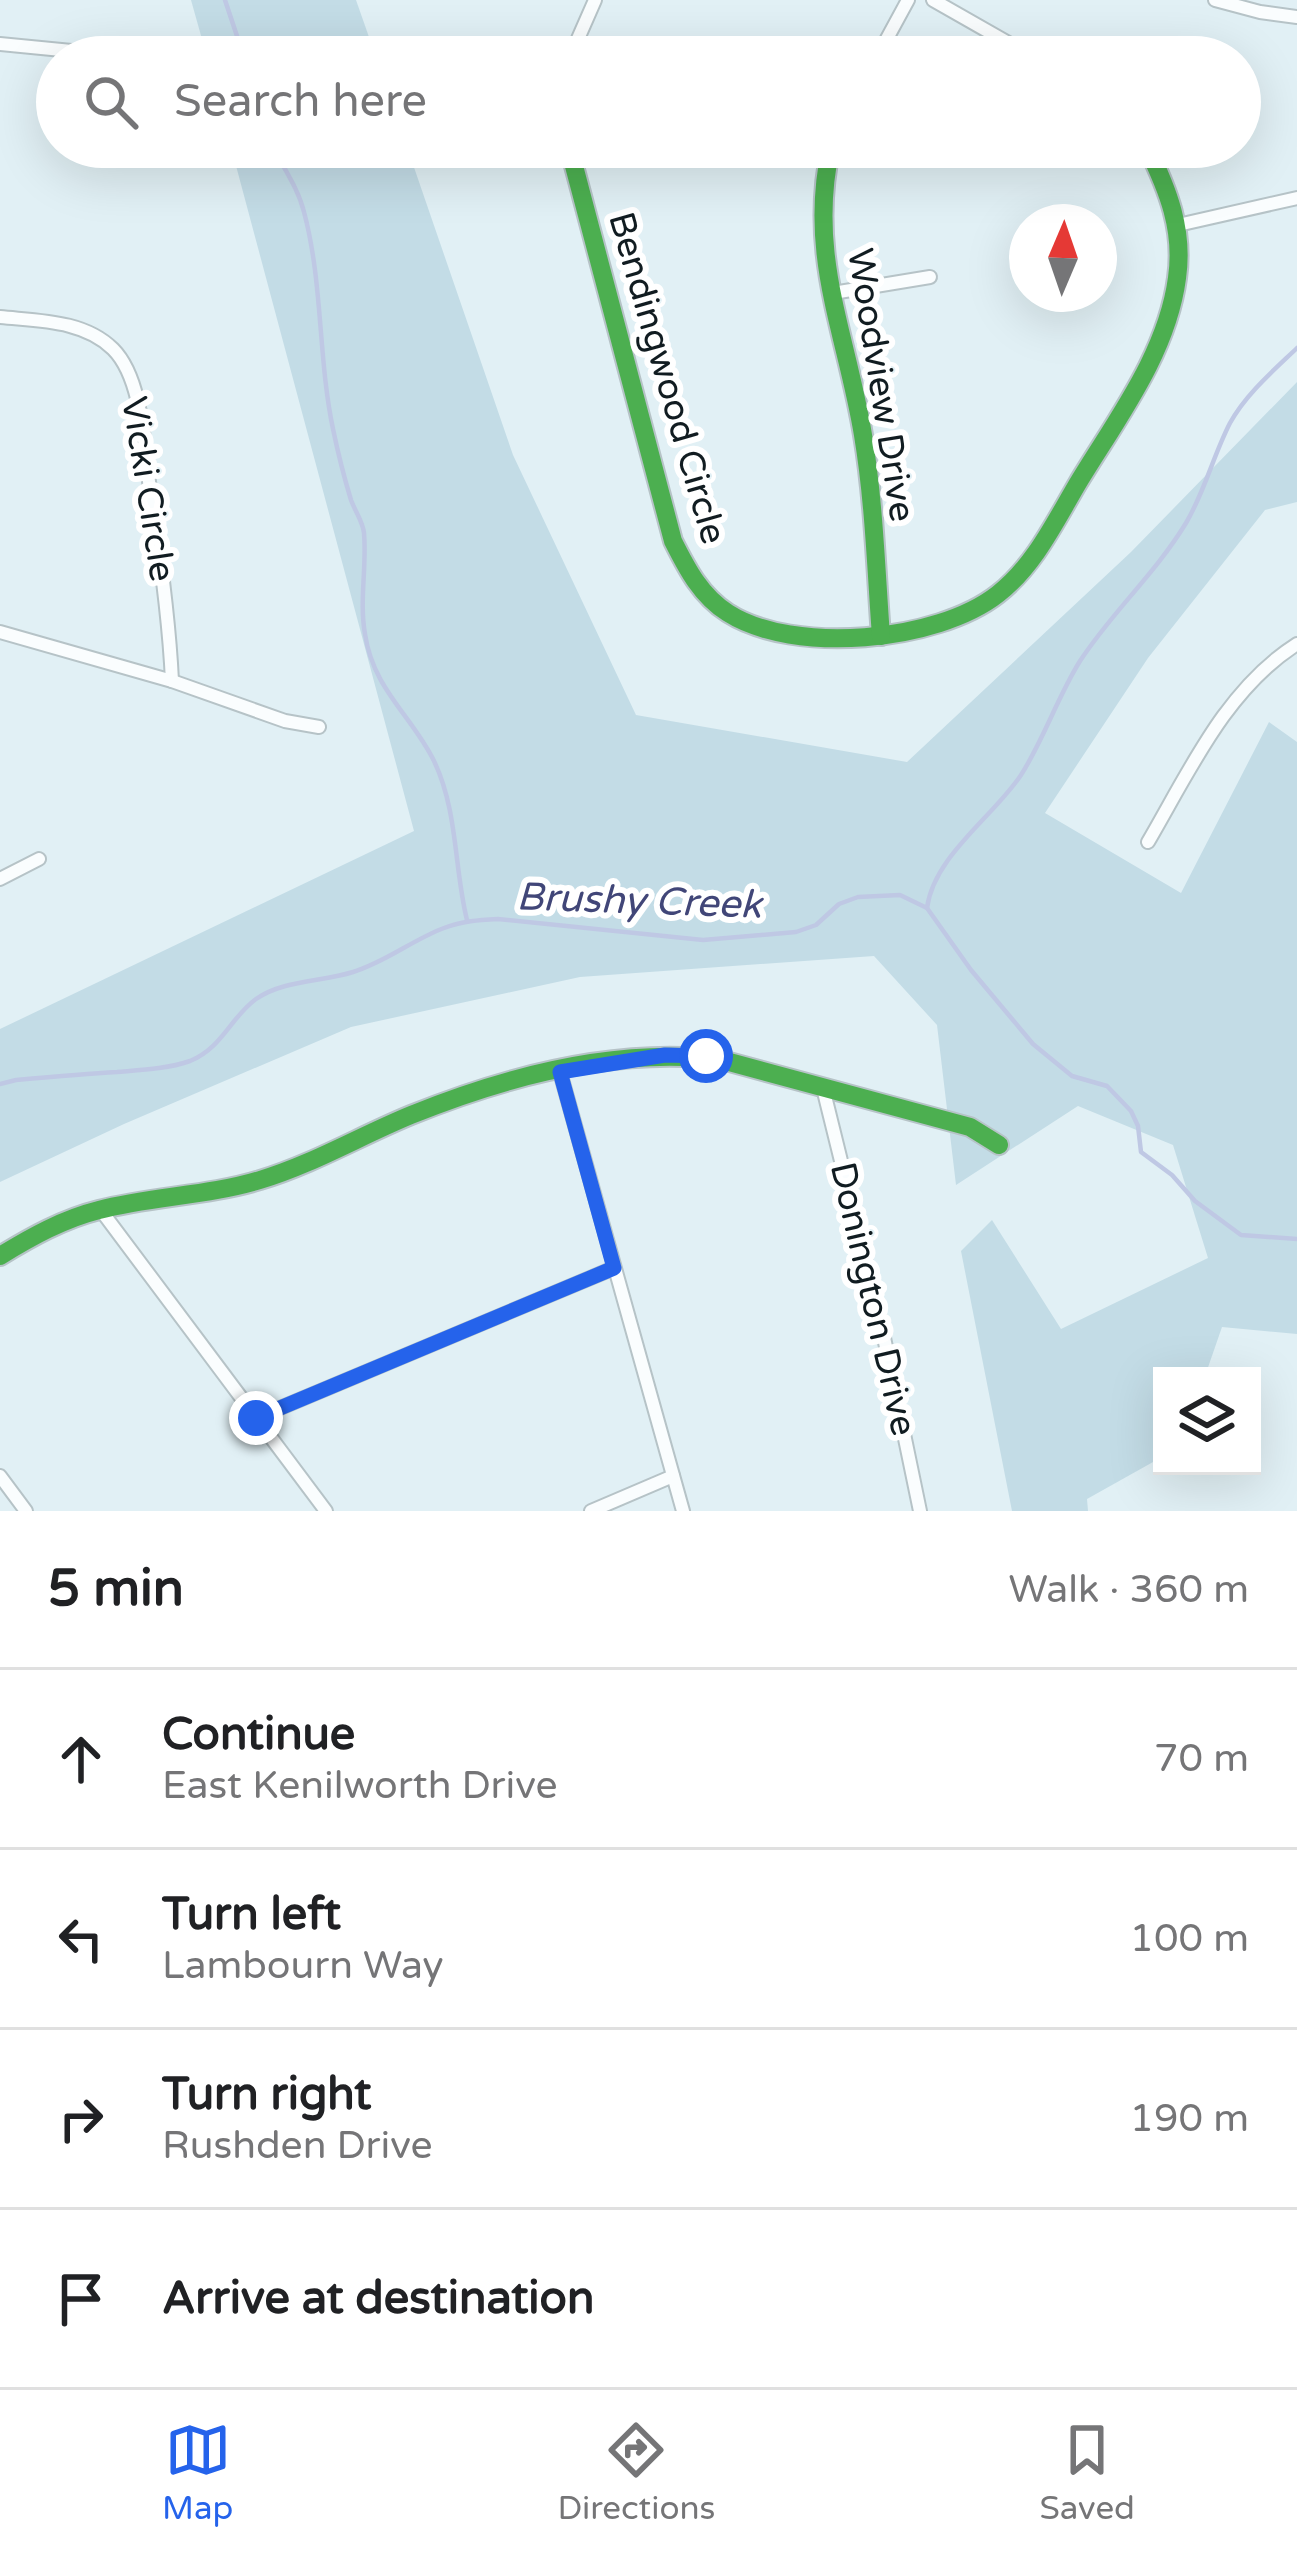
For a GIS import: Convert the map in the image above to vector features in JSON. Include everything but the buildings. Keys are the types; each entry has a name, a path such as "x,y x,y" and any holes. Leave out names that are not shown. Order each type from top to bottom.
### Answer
{"street":[{"path":"888,36 908,0"},
{"path":"933,0 996,36"},
{"path":"1216,0 1297,17"},
{"path":"578,36 590,2"},
{"path":"0,44 36,48"},
{"name":"Bendingwood Circle","path":"575,168 673,541 687,571 724,611 768,632 798,637 925,631 982,606 1017,577 1133,392 1165,332 1176,290 1178,225 1158,168"},
{"name":"Woodview Drive","path":"825,168 820,214 863,438 881,636"},
{"path":"1178,225 1297,198"},
{"path":"832,293 930,277"},
{"name":"Vicki Circle","path":"0,317 79,328 110,346 129,376 139,411 164,572 172,681"},
{"path":"0,632 172,681 286,721 319,727"},
{"path":"1148,842 1237,698 1255,676 1297,644"},
{"path":"0,879 39,859"},
{"path":"0,1256 53,1226 100,1210 258,1180 446,1102 497,1086 639,1058 689,1054 722,1060 968,1127 999,1145"},
{"path":"560,1072 682,1511"},
{"name":"Donington Drive","path":"823,1088 920,1511"},
{"path":"100,1210 326,1511"},
{"path":"256,1418 614,1268"},
{"path":"0,1476 26,1511"},
{"path":"591,1511 673,1476"}],"shaded area":[{"path":"191,0 356,0 369,36 201,36"},
{"path":"237,168 414,168 513,455 636,715 907,762 1131,552 1297,382 1297,502 1265,510 1148,658 1045,813 1181,893 1269,722 1297,742 1297,1334 1222,1327 1208,1367 1153,1367 1153,1462 1087,1499 1088,1511 1012,1511 961,1251 992,1220 1061,1329 1208,1258 1173,1145 1078,1106 956,1185 937,1025 874,956 580,977 351,1027 0,1182 0,1029 414,831"}],"waterway":[{"path":"225,0 237,36"},
{"path":"284,168 298,195 310,239 333,429 364,533 363,609 369,653 442,780 467,920"},
{"path":"927,908 952,854 1021,775 1080,661 1186,523 1236,412 1297,348"},
{"name":"Brushy Creek","path":"0,1084 154,1069 190,1061 211,1048 247,1007 267,993 365,968 464,922 498,919 703,940 796,932 816,925 839,904 858,897 900,895 927,908 1033,1044 1072,1076 1107,1086 1131,1111 1141,1152 1172,1175 1195,1201 1241,1235 1297,1239"}],"traffic: fast":[{"path":"575,168 673,541 689,572 728,613 756,626 826,638 903,632 972,610 1011,583 1043,543 1138,385 1163,333 1179,260 1176,227 1156,168"},
{"path":"828,168 823,223 826,258 867,460 881,636"},
{"path":"0,1256 86,1214 260,1180 485,1088 603,1061 722,1060 970,1127 999,1145"}],"route":[{"path":"256,1418 614,1268 560,1072 665,1055 706,1056"}]}
